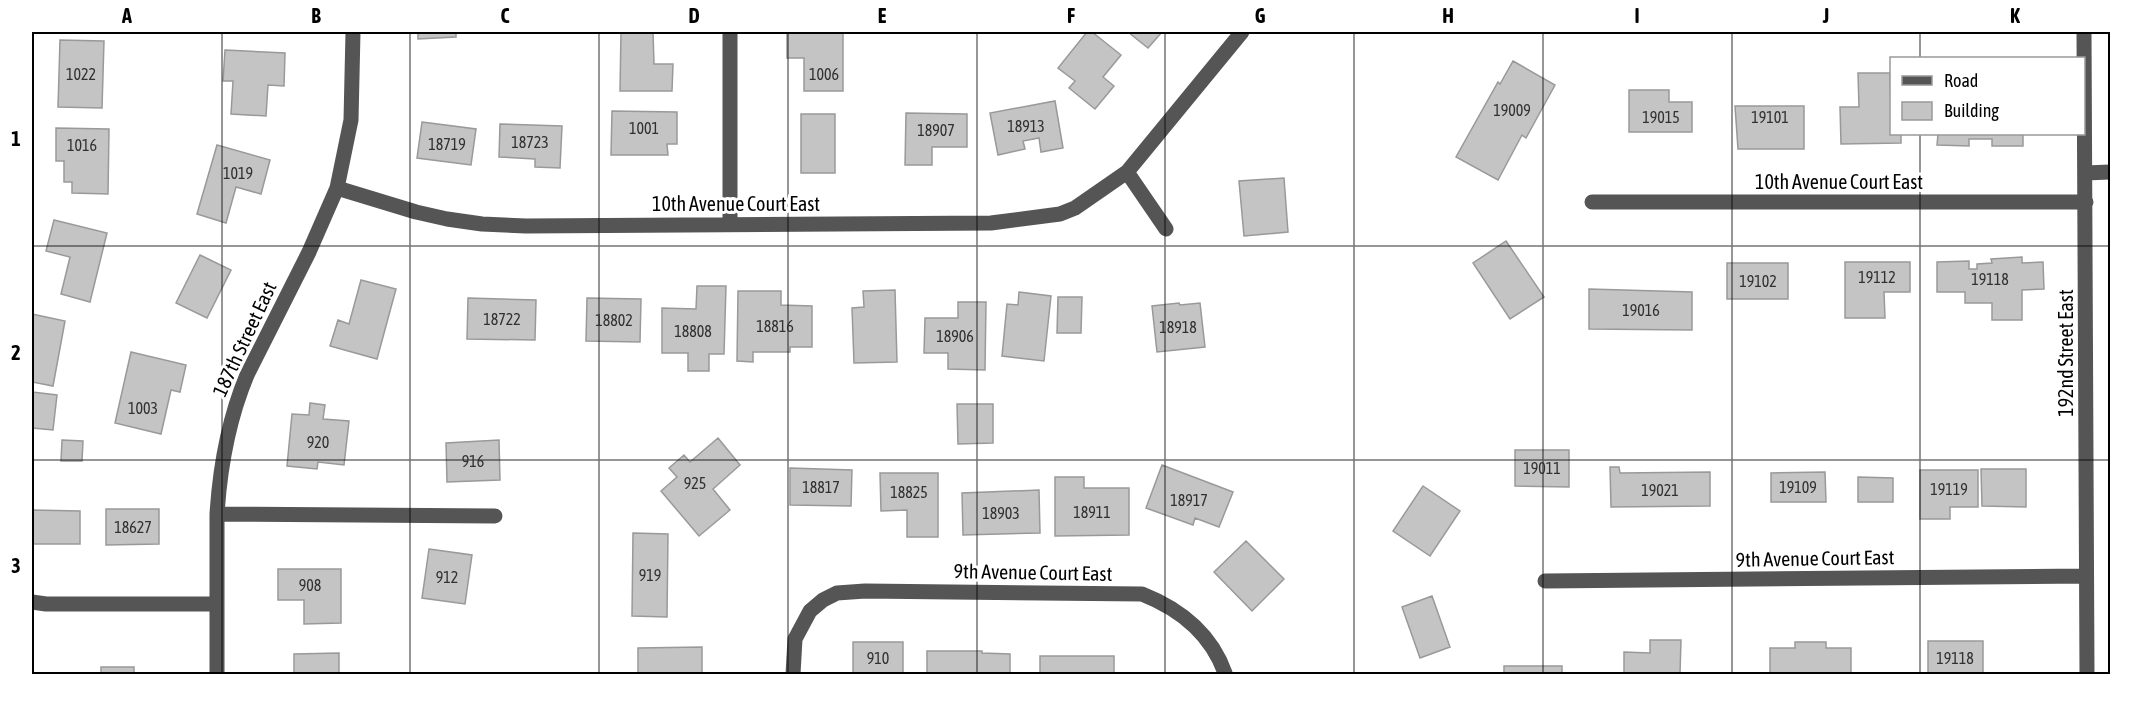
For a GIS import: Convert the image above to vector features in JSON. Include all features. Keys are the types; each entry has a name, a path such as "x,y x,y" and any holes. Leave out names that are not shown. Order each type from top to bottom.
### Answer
{"street":[{"name":"187th Street East","path":"217,675 218,492 231,421 238,395 309,252 337,188 351,120 353,32"},
{"path":"730,32 730,223"},
{"name":"10th Avenue Court East","path":"337,188 416,212 483,224 526,226 991,223 1060,214 1075,208 1127,172 1242,32"},
{"name":"192nd Street East","path":"2084,32 2084,57"},
{"name":"192nd Street East","path":"2085,135 2087,675"},
{"path":"1127,172 1166,229"},
{"path":"2085,173 2110,172"},
{"name":"10th Avenue Court East","path":"1592,202 2086,202"},
{"path":"217,514 495,516"},
{"name":"9th Avenue Court East","path":"1545,581 2086,576"},
{"name":"9th Avenue Court East","path":"793,675 795,639 810,611 823,600 837,593 864,591 1142,594 1184,615 1218,656 1224,673"},
{"path":"32,602 46,604 218,604"}],"building":[{"path":"418,32 456,32 456,37 418,39"},
{"path":"621,32 653,32 654,64 673,64 672,91 620,91"},
{"path":"787,32 843,32 843,91 804,91 804,58 787,58"},
{"path":"1087,32 1092,32 1121,55 1103,77 1114,86 1095,109 1069,88 1075,81 1058,68"},
{"path":"1128,32 1162,32 1148,48"},
{"path":"60,40 104,41 102,108 58,107"},
{"path":"225,50 285,53 284,86 268,85 266,116 231,114 233,81 223,81"},
{"path":"1513,61 1555,85 1526,138 1522,135 1498,180 1456,157 1498,82 1500,84"},
{"path":"1858,73 1890,73 1890,135 1901,135 1901,143 1841,144 1840,107 1859,107"},
{"path":"1629,90 1669,90 1669,102 1692,102 1692,132 1629,132"},
{"path":"1055,101 1063,148 1041,152 1039,138 1023,141 1025,149 998,155 990,113"},
{"path":"1735,106 1804,106 1804,149 1738,149"},
{"path":"612,111 677,112 677,144 667,144 668,155 611,155"},
{"path":"906,113 967,114 967,147 932,147 932,165 905,165"},
{"path":"801,114 835,114 835,173 801,173"},
{"path":"422,122 476,129 471,165 417,158"},
{"path":"500,124 562,126 560,168 535,167 535,159 499,157"},
{"path":"56,128 109,129 108,194 72,193 72,182 64,182 64,161 56,161"},
{"path":"1938,135 2023,135 2023,146 1992,146 1992,139 1969,139 1969,146 1937,145"},
{"path":"217,145 270,160 261,194 236,187 226,223 197,214"},
{"path":"1284,178 1288,232 1244,236 1239,181"},
{"path":"54,220 107,233 90,302 61,294 70,257 46,251"},
{"path":"1506,241 1544,297 1510,319 1473,263"},
{"path":"200,255 231,270 207,318 176,303"},
{"path":"2022,257 2022,263 2043,262 2044,289 2022,290 2022,320 1992,320 1992,303 1965,303 1965,292 1937,292 1937,262 1969,261 1969,269 1977,269 1977,264 1992,263 1991,259"},
{"path":"1845,262 1910,262 1910,292 1884,292 1885,318 1845,318"},
{"path":"1727,263 1788,263 1788,299 1727,299"},
{"path":"361,280 396,289 377,359 330,346 338,320 349,324"},
{"path":"697,286 726,286 724,354 709,354 709,371 688,371 688,353 662,353 662,308 696,309"},
{"path":"1589,289 1692,292 1692,330 1589,329"},
{"path":"895,290 897,362 854,363 852,308 864,307 863,291"},
{"path":"738,291 781,291 781,305 812,306 812,347 790,347 790,352 753,352 753,362 737,361"},
{"path":"1019,292 1051,296 1044,361 1002,356 1007,304 1018,305"},
{"path":"1058,297 1082,297 1081,333 1057,333"},
{"path":"468,298 536,300 535,340 467,339"},
{"path":"587,298 641,299 640,342 586,341"},
{"path":"958,302 986,302 985,370 948,369 948,353 924,353 925,318 958,318"},
{"path":"1179,303 1180,305 1200,303 1205,347 1157,352 1152,306"},
{"path":"32,314 65,321 53,386 32,382"},
{"path":"131,352 186,365 180,392 171,390 161,434 115,423"},
{"path":"32,392 57,395 53,430 32,428"},
{"path":"310,403 325,405 323,419 349,421 344,465 318,462 317,469 287,466 292,414 309,415"},
{"path":"957,404 993,404 993,443 958,444"},
{"path":"718,438 740,465 713,489 730,510 699,536 661,491 677,477 669,468 684,455 690,462"},
{"path":"62,440 83,441 82,461 61,461"},
{"path":"499,440 500,480 447,482 446,443"},
{"path":"1515,450 1569,450 1569,487 1515,486"},
{"path":"1162,465 1233,492 1219,527 1195,518 1193,525 1146,508"},
{"path":"1610,467 1619,467 1620,473 1710,472 1710,506 1611,507"},
{"path":"790,468 852,470 851,506 790,505"},
{"path":"1981,469 2026,469 2026,507 1982,506"},
{"path":"1920,470 1978,470 1978,507 1950,507 1950,519 1920,519"},
{"path":"1825,472 1826,502 1771,502 1771,473"},
{"path":"880,473 938,473 938,537 907,537 907,510 881,511"},
{"path":"1055,477 1084,477 1084,488 1129,488 1129,535 1055,536"},
{"path":"1858,477 1893,478 1893,502 1858,502"},
{"path":"1423,486 1460,511 1430,556 1393,531"},
{"path":"1039,490 1040,533 963,535 962,493"},
{"path":"106,509 159,509 159,544 106,545"},
{"path":"32,510 80,511 80,544 32,544"},
{"path":"633,533 668,534 667,617 632,616"},
{"path":"1246,541 1284,579 1252,611 1214,572"},
{"path":"429,549 472,555 465,604 422,598"},
{"path":"278,569 341,569 341,623 304,624 304,600 278,600"},
{"path":"1432,596 1450,647 1420,658 1402,607"},
{"path":"1650,640 1681,640 1680,674 1624,674 1624,652 1650,653"},
{"path":"1928,641 1983,641 1983,674 1928,674"},
{"path":"853,642 903,642 903,674 853,674"},
{"path":"1795,642 1826,642 1826,648 1851,648 1851,674 1770,674 1770,648 1795,648"},
{"path":"702,647 702,673 729,674 638,674 638,648"},
{"path":"927,651 982,651 982,653 1010,654 1010,674 927,674"},
{"path":"339,653 339,674 294,674 294,654"},
{"path":"1040,656 1114,656 1114,674 1040,674"},
{"path":"1504,666 1562,666 1562,674 1504,674"},
{"path":"101,667 134,667 134,674 101,674"}]}
